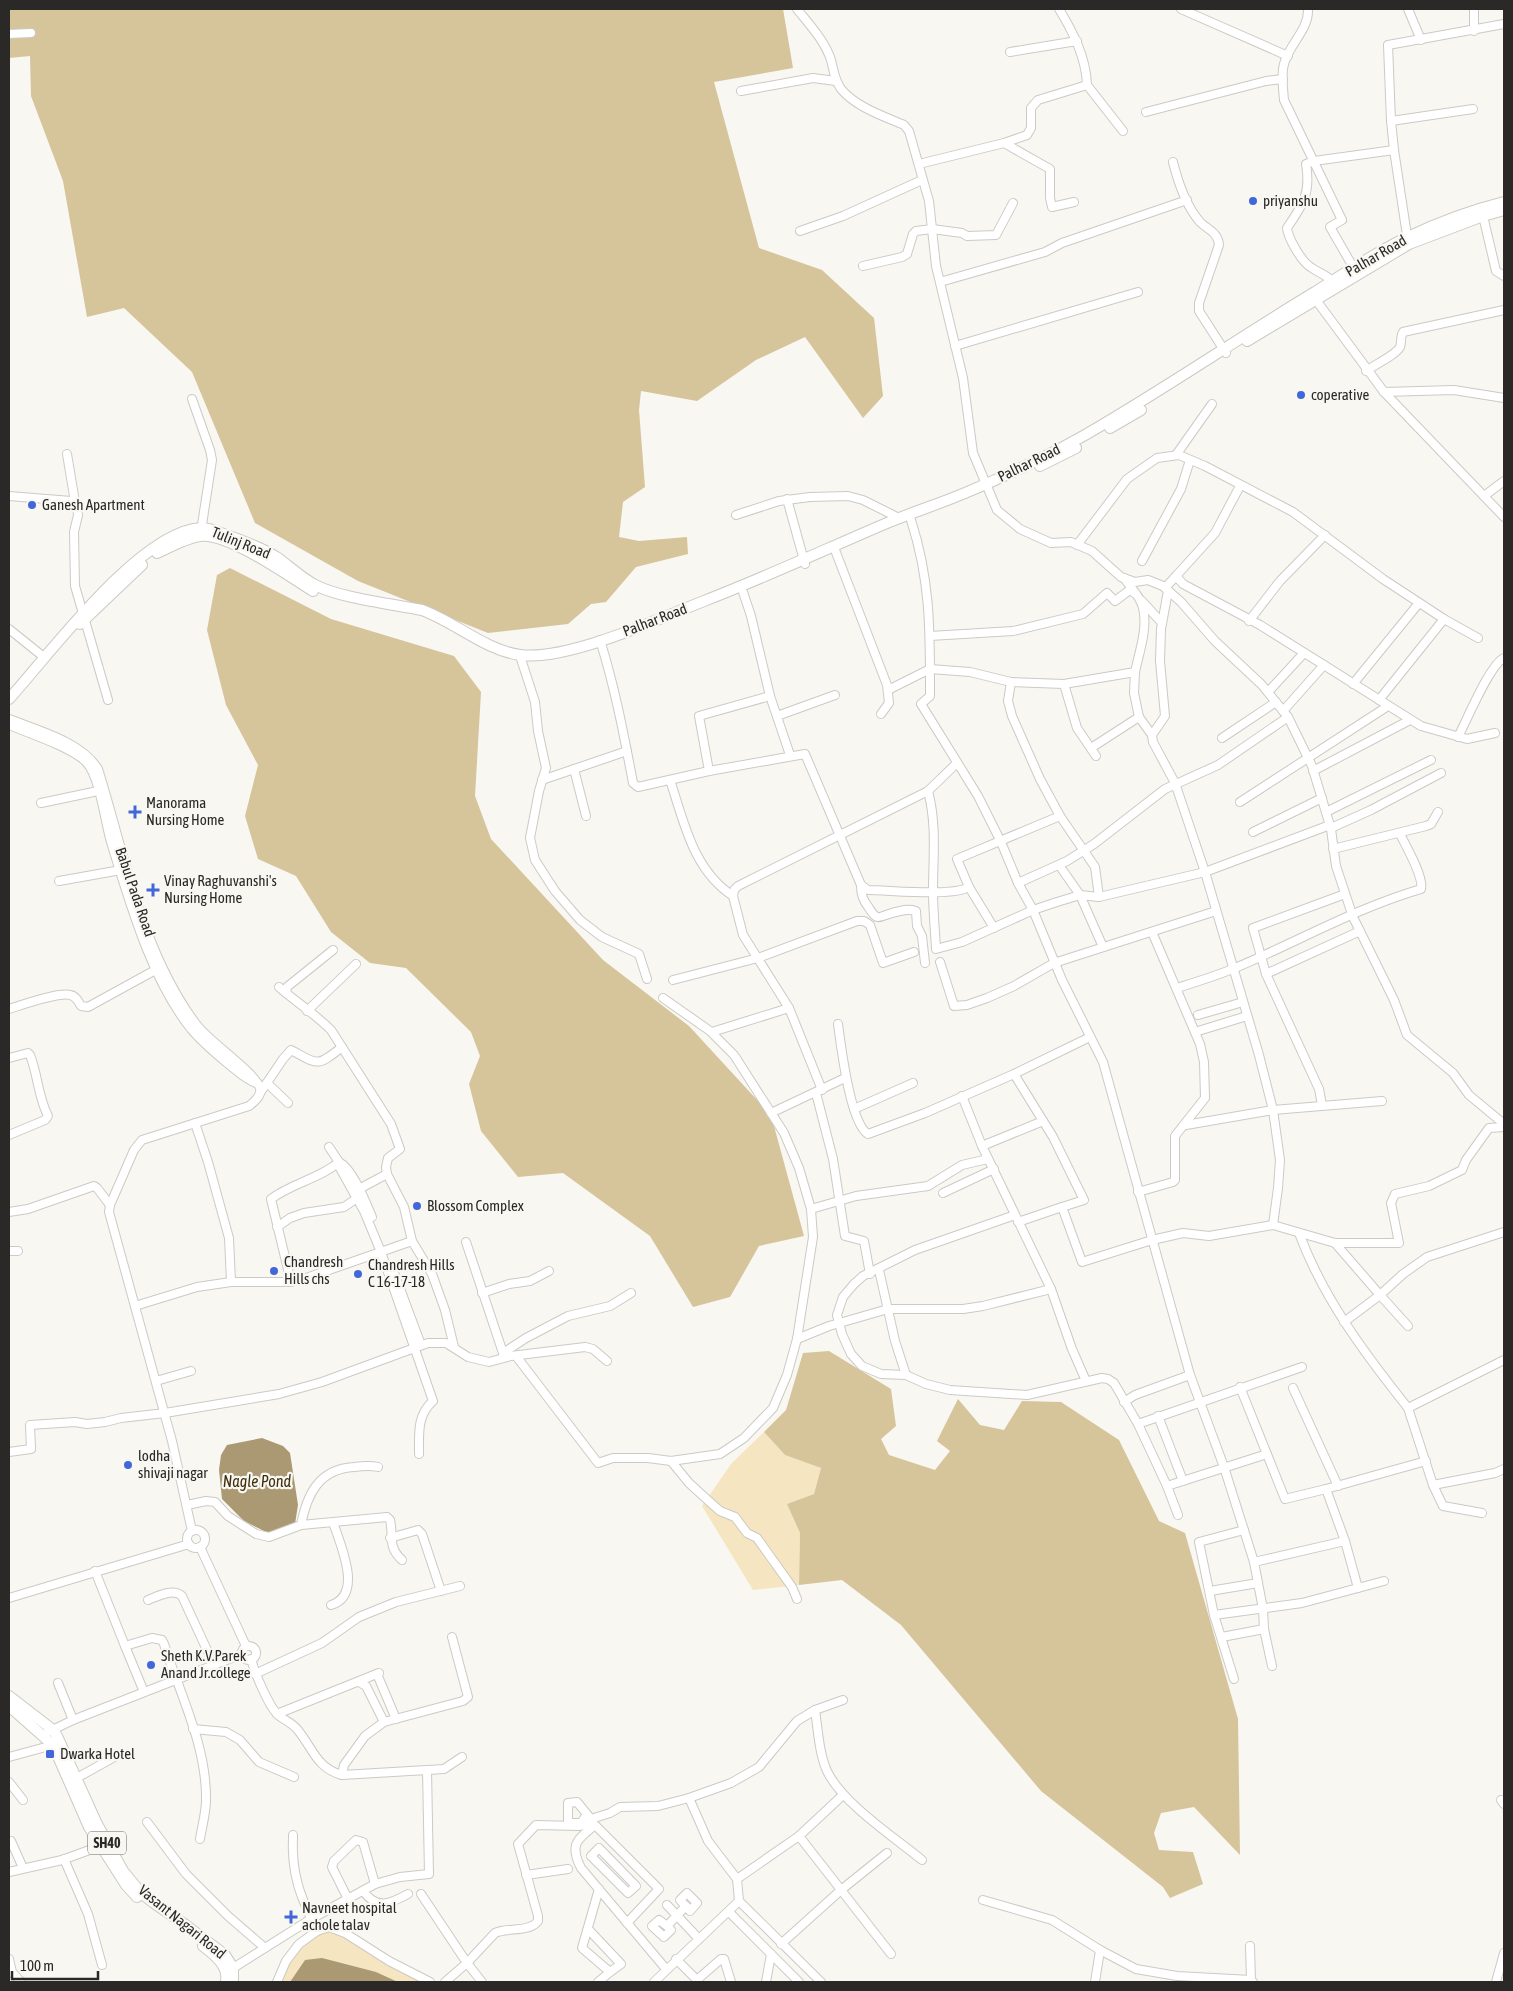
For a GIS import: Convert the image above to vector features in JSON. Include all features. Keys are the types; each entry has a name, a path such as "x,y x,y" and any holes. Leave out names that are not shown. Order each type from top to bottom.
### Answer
{"main road":[{"name":"Palhar Road","path":"1225,351 1332,281 1460,216 1504,202"},
{"name":"Palhar Road","path":"1408,241 1504,210"},
{"name":"Palhar Road","path":"600,643 911,520 986,487 1083,436 1225,351 1316,300 1355,271"},
{"name":"Palhar Road","path":"521,657 551,660 702,610 899,518 986,487"},
{"name":"Tulinj Road","path":"9,704 45,658 85,614 155,555 201,532 254,553 314,591 427,618 494,651 521,657"},
{"name":"Tulinj Road","path":"9,704 85,614"},
{"name":"Vasant Nagari Road","path":"9,1696 57,1736 89,1826 104,1844 126,1885 136,1896 207,1949 223,1965 232,1978"},
{"name":"Vasant Nagari Road","path":"9,1706 53,1745 73,1780"}],"street":[{"path":"797,9 817,35 831,60 834,76 842,90 860,104 904,125 909,131 929,201 940,282 962,378 974,453 986,487 997,510 1020,529 1051,543 1071,542 1092,551 1124,578 1143,607 1141,645 1135,672 1134,693 1139,717 1152,735 1153,742 1175,783 1205,872 1273,1110 1280,1160 1272,1225"},
{"path":"1059,9 1077,41 1087,76 1087,85 1123,131"},
{"path":"1181,9 1288,56"},
{"path":"1308,9 1308,15 1302,32 1284,62 1284,100 1342,220 1330,227 1355,271"},
{"path":"1408,9 1421,40"},
{"path":"1474,9 1474,31"},
{"path":"1408,241 1391,122 1388,45 1474,31 1504,24"},
{"path":"9,34 31,32"},
{"path":"1010,52 1077,41"},
{"path":"741,92 812,78 836,81"},
{"path":"1146,112 1266,81 1283,79"},
{"path":"919,164 1004,143 1027,134 1030,128 1031,108 1038,100 1087,85"},
{"path":"1391,122 1473,109"},
{"path":"1004,143 1050,169 1050,198 1052,207 1074,202"},
{"path":"1332,281 1327,275 1310,268 1288,237 1287,228 1303,204 1308,177 1306,164 1314,161 1394,150"},
{"path":"1173,162 1187,200 1201,223 1214,232 1219,239 1219,245 1199,303 1199,311 1225,351"},
{"path":"800,231 843,216 922,180"},
{"path":"940,282 1045,252 1062,243 1187,200"},
{"path":"863,266 902,257 907,254 913,234 916,231 932,229 962,233 967,236 996,235 1013,203"},
{"path":"1482,216 1496,271 1504,276"},
{"path":"955,346 1138,292"},
{"path":"1316,300 1384,392 1504,517"},
{"path":"1366,370 1397,350 1401,345 1401,335 1403,332 1504,310"},
{"path":"1384,392 1454,390 1504,398"},
{"path":"192,399 212,460 201,532"},
{"path":"1176,455 1212,404"},
{"path":"67,454 78,515 74,532 74,580 108,700"},
{"path":"1077,545 1127,479 1157,458 1176,455 1205,466 1240,486 1293,512 1419,603 1478,638"},
{"path":"1142,561 1181,489 1190,460"},
{"path":"1484,496 1504,482"},
{"path":"1152,735 1165,716 1160,660 1162,623 1167,590 1176,576 1215,533 1240,486"},
{"path":"9,496 75,502"},
{"path":"736,515 787,499 848,496 863,500 899,518"},
{"path":"787,499 804,561"},
{"path":"911,520 920,550 928,594 930,696 921,704 978,796 1001,842 1018,883 1033,910 1054,963 1103,1062 1190,1375 1224,1467 1254,1562 1263,1609 1264,1629 1272,1666"},
{"path":"1249,621 1280,581 1325,535"},
{"path":"835,550 888,690 889,703 881,714"},
{"path":"1176,576 1183,584 1249,621 1260,625 1421,726 1467,739 1495,733"},
{"path":"1124,578 1135,582 1148,580 1167,590 1181,602 1215,641 1268,692 1286,714 1314,771 1330,826 1336,866 1352,914 1394,1000 1407,1035 1454,1074 1469,1095 1504,1125"},
{"path":"930,636 1013,631 1083,614 1107,593 1115,601 1131,589"},
{"path":"1131,589 1162,623"},
{"path":"743,592 751,616 770,696 790,755"},
{"path":"1353,684 1419,603"},
{"path":"1379,700 1444,619"},
{"path":"9,629 45,658"},
{"path":"600,643 614,686 635,786 638,787 790,755 805,754 862,885 862,898 876,917 881,917 895,911 916,911 917,926 922,936 925,963"},
{"path":"1268,692 1304,653"},
{"path":"521,657 535,702 538,731 546,768 530,838 535,860 556,891 580,920 602,937 639,954 647,979"},
{"path":"1458,737 1488,678 1498,661 1504,658"},
{"path":"1018,883 1085,850 1175,783 1218,765 1286,714 1324,666"},
{"path":"888,690 930,669 970,672 1011,682 1064,684 1135,672"},
{"path":"1011,682 1008,702 1012,716 1040,779 1060,816 1095,867 1100,897"},
{"path":"1064,684 1077,728 1096,756"},
{"path":"777,716 835,695"},
{"path":"709,771 698,716 770,696"},
{"path":"1222,738 1276,702"},
{"path":"1240,802 1388,706"},
{"path":"1091,748 1139,717"},
{"name":"Babul Pada Road","path":"9,719 62,740 84,752 92,759 98,769 121,870 141,932 159,969 191,1029 220,1058 259,1088"},
{"path":"1314,771 1410,720"},
{"name":"Babul Pada Road","path":"9,725 80,757 87,763 118,841 159,969"},
{"path":"542,780 627,751"},
{"path":"1326,812 1431,760"},
{"path":"870,1274 864,1240 845,1236 834,1159 819,1091 789,1008 744,935 733,896 734,890 738,886 928,791 957,763"},
{"path":"574,769 586,816"},
{"path":"928,791 935,828 933,892 936,949 962,942 1033,910 1080,895 1100,897 1205,872 1371,810 1442,773"},
{"path":"670,780 692,847 700,862 712,879 733,896"},
{"path":"41,803 98,791"},
{"path":"1253,832 1322,798"},
{"path":"1333,849 1400,834 1432,824 1438,812"},
{"path":"994,928 969,887 957,860 1060,816"},
{"path":"1177,988 1234,969 1352,914 1394,897 1421,889 1422,886 1419,878 1400,834"},
{"path":"1059,864 1080,895 1103,947"},
{"path":"59,881 121,870"},
{"path":"862,885 868,890 933,892 957,891 969,887"},
{"path":"1322,1105 1319,1089 1266,974 1253,928 1345,894"},
{"path":"940,962 954,1006 967,1005 1014,986 1054,963 1216,911"},
{"path":"673,980 758,958 857,921 864,921 870,925 883,963 914,952"},
{"path":"1266,974 1360,931"},
{"path":"1138,1192 1175,1180 1176,1136 1205,1098 1204,1062 1195,1032 1152,932"},
{"path":"286,993 287,987 333,950"},
{"path":"307,1011 356,964"},
{"path":"9,1009 70,994 76,998 81,1006 88,1007 159,969"},
{"path":"279,987 307,1011 321,1020 330,1030 391,1124 400,1149 388,1158 387,1174 404,1206 412,1241 432,1274 445,1310 454,1347"},
{"path":"516,1356 598,1462 613,1458 648,1458 671,1461 720,1454 744,1438 773,1408 787,1375 797,1339 813,1237 811,1209 798,1168 784,1133 734,1055 712,1032 663,998"},
{"path":"1198,1015 1243,1002"},
{"path":"712,1032 789,1008"},
{"path":"1195,1032 1247,1016"},
{"path":"838,1024 845,1078 854,1109 864,1131 868,1134 925,1113 1090,1037"},
{"path":"192,1531 200,1531 204,1535 204,1543 200,1547 194,1547 189,1544 187,1538 192,1531 187,1505 165,1413 109,1212 110,1205 137,1144 142,1140 249,1106 258,1097 259,1088 266,1083 291,1050 313,1062 321,1062 342,1047"},
{"path":"9,1058 24,1053 30,1055 36,1072 41,1102 48,1116 45,1120 9,1135"},
{"path":"1012,1074 1053,1137 1084,1200 1017,1218 915,1250 854,1284 843,1297 837,1316 838,1323 851,1354 862,1366 881,1374 906,1375 926,1384 950,1390 1027,1395 1086,1381 1108,1379 1114,1383 1138,1424 1167,1486 1178,1515"},
{"path":"771,1113 845,1078"},
{"path":"266,1083 288,1103"},
{"path":"854,1109 913,1084"},
{"path":"962,1096 982,1146 1051,1289 1072,1349 1086,1381"},
{"path":"1186,1125 1273,1110 1382,1101"},
{"path":"982,1146 1043,1121"},
{"path":"195,1123 229,1238 231,1282"},
{"path":"1062,1207 1082,1262 1152,1240 1183,1233 1209,1236 1272,1225 1335,1243 1399,1243 1391,1203 1395,1194 1429,1186 1462,1170 1466,1160 1489,1128 1504,1125"},
{"path":"329,1147 339,1162 340,1168 359,1194 383,1251 418,1346 434,1401 423,1412 420,1423 419,1454"},
{"path":"811,1209 887,1190 928,1186 962,1165 988,1159"},
{"path":"291,1282 272,1199 282,1191 332,1169 339,1162"},
{"path":"943,1193 994,1169"},
{"path":"277,1227 290,1218 304,1213 344,1207 387,1174"},
{"path":"9,1212 28,1209 94,1186 110,1205"},
{"path":"1344,1322 1428,1257 1504,1232"},
{"path":"1299,1233 1308,1258 1324,1290 1377,1370 1408,1408 1433,1486 1443,1506 1482,1513"},
{"path":"135,1306 197,1287 231,1282 291,1282 412,1241"},
{"path":"466,1242 504,1355"},
{"path":"1335,1243 1408,1326"},
{"path":"9,1251 18,1251"},
{"path":"878,1270 895,1340 906,1375"},
{"path":"482,1294 506,1285 530,1281 549,1271"},
{"path":"797,1339 838,1323 888,1309 963,1309 983,1306 1051,1289"},
{"path":"9,1452 32,1449 30,1425 105,1422 288,1392 322,1382 418,1346 437,1342 446,1343 468,1357 489,1362 504,1355 526,1338 568,1316 610,1306 631,1293"},
{"path":"504,1355 516,1356 585,1347 593,1349 607,1361"},
{"path":"1408,1408 1504,1360"},
{"path":"1138,1424 1302,1367"},
{"path":"156,1381 191,1371"},
{"path":"1124,1402 1136,1395 1190,1375"},
{"path":"1240,1388 1285,1499 1426,1461"},
{"path":"1293,1388 1338,1486"},
{"path":"1158,1416 1184,1481"},
{"path":"1167,1486 1266,1454"},
{"path":"671,1461 689,1483 712,1504 720,1511 735,1517 747,1533 757,1538 792,1587 797,1599"},
{"path":"301,1525 305,1504 317,1483 332,1471 345,1467 378,1467"},
{"path":"1433,1486 1495,1473 1504,1469"},
{"path":"1326,1489 1345,1541 1358,1588"},
{"path":"187,1505 206,1501 215,1502 228,1516 256,1534 269,1536 301,1525 387,1517 392,1526 390,1538 396,1554 402,1560"},
{"path":"331,1605 338,1602 345,1595 348,1578 346,1560 333,1522"},
{"path":"390,1538 418,1530 422,1534 441,1591"},
{"path":"1234,1679 1214,1615 1199,1542 1244,1530"},
{"path":"1254,1562 1345,1541"},
{"path":"9,1598 189,1544"},
{"path":"200,1547 246,1646"},
{"path":"95,1571 144,1692"},
{"path":"1214,1615 1281,1606 1384,1581"},
{"path":"1210,1591 1258,1583"},
{"path":"255,1674 322,1643 359,1618 396,1602 460,1586"},
{"path":"148,1600 171,1592 178,1593 184,1601 214,1665"},
{"path":"1222,1637 1264,1629"},
{"path":"342,1775 344,1765 365,1736 384,1722 463,1701 468,1697 452,1637"},
{"path":"125,1646 152,1638 162,1640 204,1767 206,1801 200,1839"},
{"path":"246,1646 250,1646 255,1650 256,1655 251,1659 246,1659 242,1654 242,1649 246,1646"},
{"path":"42,1735 73,1720 242,1654"},
{"path":"251,1659 255,1674 277,1714 296,1728 324,1767 330,1772 342,1775 444,1769 462,1757"},
{"path":"277,1714 378,1674 396,1719"},
{"path":"58,1682 73,1720"},
{"path":"358,1682 366,1686 384,1722"},
{"path":"445,1982 467,1963 494,1933 500,1930 530,1927 538,1921 518,1844 536,1825 585,1825 589,1817 610,1813 620,1807 658,1806 690,1798 731,1783 759,1767 796,1721 815,1710 843,1700"},
{"path":"380,1714 392,1709"},
{"path":"815,1710 824,1763 827,1772 843,1795 922,1860"},
{"path":"193,1729 226,1732 240,1740 259,1762 294,1777"},
{"path":"9,1757 53,1745"},
{"path":"73,1780 118,1755"},
{"path":"232,1978 265,1948 311,1919 363,1890 375,1884 400,1877 429,1874 427,1770"},
{"path":"9,1782 23,1800"},
{"path":"737,1879 799,1836 843,1795"},
{"path":"690,1798 708,1841 737,1879 739,1901 816,1981"},
{"path":"147,1822 186,1874 228,1916 265,1948"},
{"path":"626,1923 659,1889 595,1825 579,1838 574,1851 575,1858 626,1923 666,1969"},
{"path":"293,1835 293,1865 301,1898 317,1930"},
{"path":"799,1836 891,1954"},
{"path":"348,1899 332,1867 334,1861 356,1840 363,1842 375,1884"},
{"path":"11,1841 23,1868"},
{"path":"9,1872 64,1859 104,1844"},
{"path":"599,1848 636,1886 628,1893 617,1883 591,1856 599,1848"},
{"path":"781,1944 841,1890 887,1853"},
{"path":"64,1859 88,1914 102,1965"},
{"path":"526,1875 568,1870"},
{"path":"610,1972 582,1948 601,1892 617,1883"},
{"path":"363,1890 368,1898 377,1903 392,1903 408,1894"},
{"path":"421,1894 467,1963 482,1982"},
{"path":"983,1900 1052,1920 1100,1950 1136,1969 1177,1976 1252,1981 1250,1946"},
{"path":"654,1982 739,1901"},
{"path":"667,1905 699,1939"},
{"path":"667,1926 686,1906"},
{"path":"729,1912 799,1982"},
{"path":"277,1982 286,1961 299,1944 317,1930 329,1927 345,1933 389,1961 430,1982"},
{"path":"588,1929 621,1964 598,1982"},
{"path":"1095,1982 1100,1950"},
{"path":"1496,1982 1504,1953"},
{"path":"766,1982 771,1954"},
{"path":"676,1959 698,1979 724,1958 731,1982"},
{"path":"9,1959 12,1972 21,1982"}],"shaded area":[{"path":"9,9 783,9 793,68 714,82 759,248 822,270 874,318 883,396 863,418 805,337 756,360 697,401 641,391 639,410 645,487 623,502 619,537 639,541 687,537 688,554 636,567 606,602 591,604 568,624 488,633 358,581 255,523 192,372 124,308 87,317 63,181 31,96 30,56 9,58"},
{"path":"230,568 331,619 454,656 481,692 475,796 491,839 603,960 689,1026 771,1115 804,1236 759,1246 730,1297 693,1307 650,1236 563,1173 518,1177 481,1131 469,1084 480,1056 471,1032 406,968 370,963 331,932 296,876 258,859 245,816 258,765 226,705 207,630 217,575"},
{"path":"829,1351 891,1389 896,1426 881,1439 889,1455 935,1470 950,1451 937,1441 958,1399 980,1425 1004,1430 1022,1401 1061,1402 1119,1440 1159,1521 1185,1533 1238,1719 1240,1855 1194,1807 1161,1813 1154,1833 1159,1850 1193,1852 1203,1884 1170,1898 1163,1887 1041,1791 901,1625 842,1580 799,1585 800,1533 787,1504 814,1494 821,1468 785,1455 764,1432 786,1410 803,1353"},
{"path":"764,1432 785,1455 821,1468 814,1494 787,1504 800,1533 799,1585 753,1590 702,1506 731,1464"},
{"path":"329,1927 429,1982 398,1982 376,1972 305,1960 290,1982 277,1982 286,1962 296,1948"}],"water":[{"name":"Nagle Pond","path":"262,1438 283,1446 290,1453 298,1505 295,1524 268,1533 244,1521 222,1499 219,1470 221,1455 227,1445"},
{"path":"322,1958 376,1972 398,1982 290,1982 305,1960"}],"place":[{"name":"priyanshu","path":"1253,201"},
{"name":"coperative","path":"1301,395"},
{"name":"Ganesh Apartment","path":"32,505"},
{"name":"Manorama Nursing Home","path":"135,812"},
{"name":"Vinay Raghuvanshi's Nursing Home","path":"153,890"},
{"name":"Blossom Complex","path":"417,1206"},
{"name":"Chandresh Hills chs","path":"274,1271"},
{"name":"Chandresh Hills C 16-17-18","path":"358,1274"},
{"name":"lodha shivaji nagar","path":"128,1465"},
{"name":"Sheth K.V.Parek Anand Jr.college","path":"151,1665"},
{"name":"Dwarka Hotel","path":"50,1754"},
{"name":"Navneet hospital achole talav","path":"291,1917"}]}
